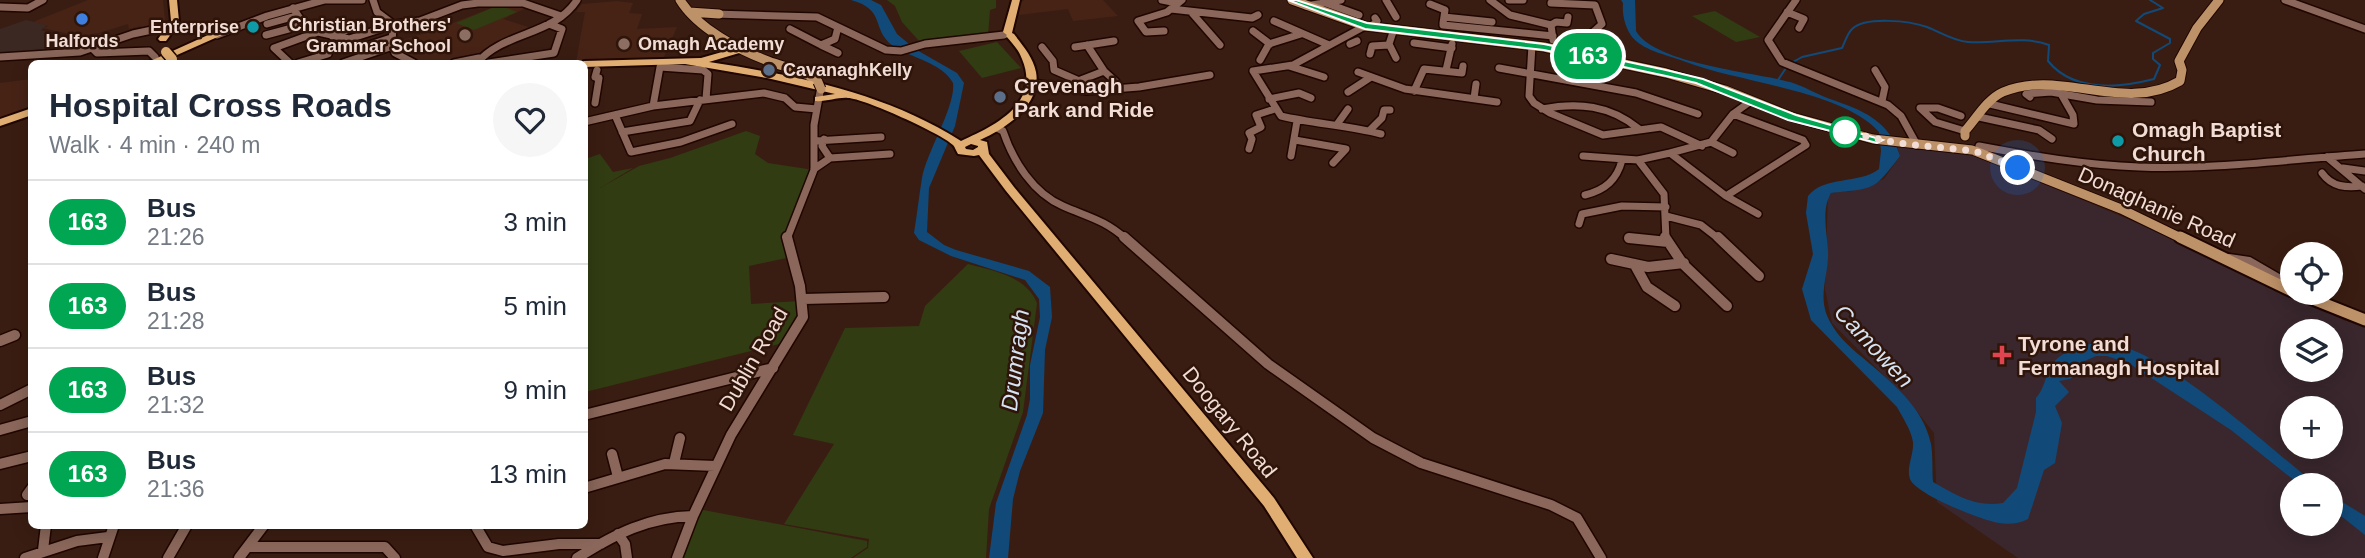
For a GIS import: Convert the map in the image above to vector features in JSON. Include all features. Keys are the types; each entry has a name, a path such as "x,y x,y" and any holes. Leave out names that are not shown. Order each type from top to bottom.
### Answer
{"highway":[{"path":"172,58 165,29 173,0"},
{"path":"960,142 962,152 982,147 997,128 1026,102 1033,83 1028,60 1007,34 1016,0"},
{"path":"165,29 199,31"},
{"path":"165,29 199,31"},
{"path":"154,60 193,45 199,31"},
{"path":"588,64 716,58 743,49"},
{"path":"725,67 722,60 743,49"},
{"path":"682,61 839,90 885,105 960,142 982,147 1041,228 1116,318"},
{"path":"700,63 819,94 843,96 926,124"},
{"path":"0,123 28,112"},
{"name":"Doogary Road","path":"1116,318 1269,502 1305,558"}],"main road":[{"path":"680,0 688,12 743,49 804,72 819,94"},
{"name":"Donaghanie Road","path":"1292,0 1372,25 1389,38 1443,26 1454,36 1552,48 1700,81 1792,117 1877,140 1954,148 1972,145 2004,163 2121,209 2280,284"},
{"path":"1972,145 1979,117 2001,93 2016,88 2145,94 2164,91 2176,85 2180,82 2182,69 2179,61 2197,28 2219,0"},
{"path":"688,12 719,14"},
{"name":"Donaghanie Road","path":"2329,305 2365,320"}],"street":[{"path":"0,5 5,0"},
{"path":"0,5 28,8 43,0"},
{"path":"267,24 310,4 362,0"},
{"path":"373,0 374,9 393,24"},
{"path":"479,60 496,45 549,24 574,10 578,0"},
{"path":"1161,0 1179,2"},
{"path":"1306,6 1341,0"},
{"path":"1386,0 1396,17"},
{"path":"1490,0 1510,15 1551,25 1556,22 1567,23 1568,18"},
{"path":"1508,0 1523,0"},
{"path":"1796,0 1768,40 1772,50 1789,65 1882,101 1901,116 1917,145"},
{"path":"2285,0 2365,29"},
{"path":"295,12 318,32 349,39 393,24 420,21 462,5 478,2 523,3 561,16"},
{"path":"1164,31 1146,33 1138,21 1171,9 1179,2"},
{"path":"1322,2 1359,15"},
{"path":"1422,8 1432,3 1445,10 1443,26"},
{"path":"1551,4 1595,5 1602,24 1591,34 1597,46 1597,57"},
{"path":"1171,9 1252,18 1258,15"},
{"path":"199,31 295,12"},
{"path":"1787,12 1804,19 1799,28"},
{"path":"1192,13 1220,45"},
{"path":"697,18 719,14 817,17 886,50 901,51 919,45 1007,34"},
{"path":"1274,21 1329,46"},
{"path":"1443,26 1492,22"},
{"path":"266,36 307,24"},
{"path":"393,24 391,42 394,59"},
{"path":"549,24 562,29 554,53"},
{"path":"331,36 359,25"},
{"path":"1372,25 1289,66 1253,71 1275,110 1282,116 1297,121 1338,123 1381,134"},
{"path":"1551,25 1552,48"},
{"path":"1443,26 1553,37"},
{"path":"821,45 835,39 838,27"},
{"path":"0,57 55,55 93,49 136,33 165,29"},
{"path":"790,29 838,53"},
{"path":"1253,31 1270,44"},
{"path":"287,60 274,48 318,32"},
{"path":"1260,60 1261,51 1270,44 1301,34"},
{"path":"1446,70 1454,36"},
{"path":"1343,38 1354,43"},
{"path":"1370,54 1372,46 1389,38 1396,58"},
{"path":"1075,47 1114,41"},
{"path":"355,46 360,48 391,42"},
{"path":"350,60 391,42"},
{"path":"1414,43 1452,48"},
{"path":"1087,45 1104,71 1116,82"},
{"path":"1532,45 1529,96 1542,109 1603,135 1661,127 1702,146"},
{"path":"1042,47 1053,61 1054,70 1077,80"},
{"path":"93,49 97,53 149,51 154,60"},
{"path":"307,60 329,53"},
{"path":"508,60 564,53"},
{"path":"1289,66 1324,77"},
{"path":"1414,91 1424,69 1462,72 1463,66"},
{"path":"622,132 691,120 703,100 708,74 703,70 660,67 653,106"},
{"path":"1499,68 1636,93 1698,114"},
{"path":"595,103 599,78 595,77 597,69"},
{"path":"1068,88 1077,80 1104,71"},
{"path":"1882,101 1885,87 1876,71 1887,73"},
{"path":"1358,72 1414,91 1497,102"},
{"path":"1033,83 1087,91 1139,87 1210,75"},
{"path":"1348,92 1371,77"},
{"path":"1474,99 1476,84"},
{"path":"1357,86 1366,90"},
{"path":"588,121 653,106 788,89"},
{"path":"2090,91 2097,100"},
{"path":"588,95 597,93"},
{"path":"772,93 785,98 795,107 819,94"},
{"path":"1269,99 1299,93 1311,98"},
{"name":"Dublin Road","path":"677,558 693,516 731,435 803,317 803,299 787,235 814,169 819,140 819,94"},
{"path":"2030,97 2026,94 2062,94 2097,100 2151,102"},
{"path":"1990,104 2074,124 2073,115 2062,94"},
{"path":"1583,156 1638,160 1702,146 1711,142 1733,114 1751,101"},
{"path":"1542,109 1572,103 1592,107 1629,120 1639,129"},
{"path":"1961,116 1938,108 1920,108 1935,122 1972,145 2065,161 2140,167 2194,166 2365,154"},
{"path":"1338,123 1348,109"},
{"path":"1249,149 1252,139 1249,133 1261,127 1256,116 1275,110"},
{"path":"1370,130 1382,118 1384,110 1390,110"},
{"path":"1726,196 1806,145 1803,140 1733,114"},
{"path":"615,115 631,152 681,142 732,124"},
{"path":"1979,117 2039,130 2052,139"},
{"path":"1291,156 1296,140 1297,121"},
{"path":"671,124 681,142"},
{"path":"997,128 1003,131 1012,157 1040,191 1060,205 1108,223 1196,297 1268,364 1315,398 1373,438 1422,463 1551,505 1577,518 1601,558"},
{"path":"830,158 819,140 881,137"},
{"path":"1296,140 1346,149 1333,163"},
{"path":"1711,142 1732,153"},
{"path":"1670,153 1726,196 1758,214"},
{"path":"814,169 830,158 890,154"},
{"path":"2327,156 2364,188"},
{"path":"1585,195 1605,189 1614,180 1622,160"},
{"path":"1638,160 1662,190 1666,211 1664,236 1684,263 1727,306"},
{"path":"2342,167 2365,171"},
{"path":"2322,173 2331,183 2342,187 2364,188"},
{"path":"1579,224 1579,216 1585,213 1630,202 1666,211 1712,232 1759,276"},
{"path":"1629,238 1668,242"},
{"path":"1611,259 1649,268 1684,263"},
{"path":"1636,267 1647,287 1675,306"},
{"path":"803,299 884,297"},
{"path":"2343,305 2348,307"},
{"path":"0,341 15,335"},
{"path":"588,414 773,368"},
{"path":"0,405 28,391"},
{"path":"0,430 28,422"},
{"path":"674,463 680,438"},
{"path":"612,454 618,477"},
{"path":"0,464 28,457"},
{"path":"588,487 674,463 715,466"},
{"path":"0,509 28,508"},
{"path":"577,558 641,521 658,516 693,516"},
{"path":"43,550 46,529"},
{"path":"103,558 112,529"},
{"path":"168,558 185,529"},
{"path":"239,558 261,529"},
{"path":"477,529 488,547 503,551 559,544 601,544"},
{"path":"618,534 625,544 627,558"},
{"path":"25,558 43,550 108,537"},
{"path":"248,547 385,547 395,558"},
{"path":"336,558 343,547"}],"shaded area":[{"path":"88,0 163,0 165,20 142,29 141,26 129,29 128,24 78,36 43,28 48,26 33,22"},
{"path":"1024,0 1103,0 1118,16 1073,21 1068,9 1019,15 1019,4"},
{"name":"Omagh Academy","path":"617,1 633,3 629,13 642,14 637,29 677,27 663,59 576,60 585,12 576,12 582,4"},
{"name":"Christian Brothers' Grammar School","path":"502,4 526,8 503,19 531,28 494,43 476,55 458,60 416,60 400,55 393,43"},
{"path":"26,20 47,25 41,30 53,34 72,37 101,34 101,43 69,51 0,54 0,29"},
{"path":"28,79 28,110 0,122 0,83"},
{"name":"Tyrone and Fermanagh Hospital","path":"1897,146 1971,153 2246,269 2280,287 2280,305 2314,305 2341,319 2280,319 2280,382 2343,382 2343,320 2365,327 2365,558 2018,558 1937,502 1934,433 1907,399 1832,323 1825,289 1828,196 1831,193 1852,191 1884,179 1900,156"}],"green space":[{"path":"887,0 996,0 996,8 990,10 988,35 920,42 902,22 895,6"},
{"path":"499,5 517,12 474,30 456,23"},
{"path":"1715,11 1760,37 1736,42 1692,16"},
{"path":"997,42 1021,68 982,78 959,51"},
{"path":"746,131 760,136 755,154 768,163 814,170 790,225 791,257 749,266 751,304 801,301 804,308 787,342 588,391 588,158 600,154 613,172 633,168 600,188 639,166"},
{"path":"968,264 998,272 1017,281 1025,286 1037,303 1023,412 989,509 986,558 853,558 868,548 869,539 784,524 834,444 793,435 845,328 919,326 925,306"},
{"path":"698,509 867,541 867,547 851,558 680,558"}],"water":[{"path":"851,0 871,0 881,5 897,34 915,49 957,73 964,83 955,126 929,188 927,232 956,250 1029,271 1050,287 1052,317 1045,350 1043,413 1020,471 1013,499 1008,558 989,558 996,503 1027,415 1030,365 1040,317 1039,299 1025,280 951,256 919,240 914,233 922,178 950,104 953,83 942,70 893,46 882,33 870,9"},
{"path":"1621,0 1635,0 1636,31 1647,42 1663,51 1707,65 1795,84 1863,112 1889,133 1900,156 1884,176 1872,186 1831,193 1828,200 1825,221 1828,259 1824,305 1829,320 1842,338 1895,386 1921,418 1931,444 1933,482 1975,502 2003,503 2017,488 2036,412 2036,398 2054,361 2069,351 2099,343 2127,348 2184,379 2280,455 2280,459 2285,459 2302,473 2285,473 2231,430 2130,364 2107,356 2096,356 2080,363 2079,372 2070,379 2059,381 2069,392 2055,406 2062,423 2055,463 2044,470 2028,519 2005,524 1983,519 1923,491 1910,479 1913,442 1897,407 1811,320 1802,289 1813,254 1806,213 1808,196 1823,185 1861,177 1879,169 1879,132 1863,118 1816,97 1708,69 1644,47 1628,30"},
{"path":"2343,502 2365,516 2365,535 2343,518"}],"waterway":[{"path":"1793,62 1802,57 1842,48 1850,31 1859,25 1888,21 1927,27 1962,41 2039,42 2049,45 2048,61 2071,79 2112,86 2140,82 2154,79 2160,65 2153,59 2153,53 2170,43 2170,39 2136,21 2144,14 2163,8 2150,0"},
{"path":"1778,80 1786,68"}],"bus line":[{"name":"163","path":"1292,0 1365,26 1544,47 1700,81 1792,117 1877,140"}],"place":[{"name":"Halfords","path":"82,19"},
{"name":"Enterprise","path":"253,27"},
{"name":"Christian Brothers' Grammar School","path":"465,35"},
{"name":"Omagh Academy","path":"624,44"},
{"name":"CavanaghKelly","path":"769,70"},
{"name":"Crevenagh Park and Ride","path":"1000,97"},
{"name":"Omagh Baptist Church","path":"2118,141"},
{"name":"Tyrone and Fermanagh Hospital","path":"2002,355"}],"route":[{"path":"1845,132 1837,130 1897,143 1975,151 2018,168"}],"water label":[{"name":"Camowen","path":"1874,346"},
{"name":"Drumragh","path":"1015,360"}]}
